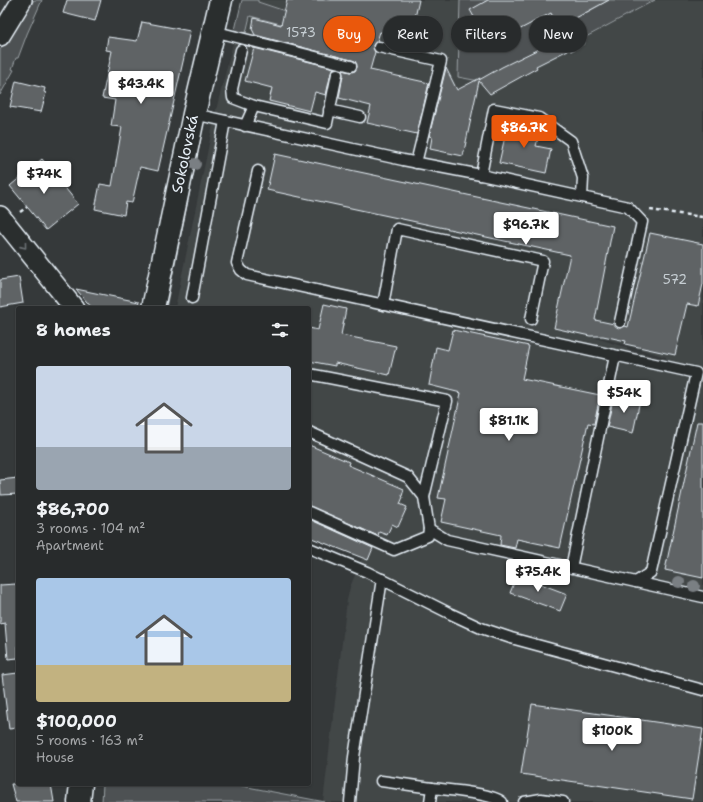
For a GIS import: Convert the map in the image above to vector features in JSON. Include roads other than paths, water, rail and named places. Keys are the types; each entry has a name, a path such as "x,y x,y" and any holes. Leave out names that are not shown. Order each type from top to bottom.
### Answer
{"main road":[{"name":"Sokolovská","path":"153,306 194,114 221,0"},
{"path":"79,802 81,786"}],"street":[{"path":"0,36 16,3"},
{"path":"0,216 72,306"}],"lane":[{"path":"213,31 351,66"},
{"path":"379,47 441,61 416,163"},
{"path":"241,50 232,89 233,98 254,106 327,123 337,74"},
{"path":"245,126 254,106"},
{"path":"481,175 494,109 539,118 571,140 583,178 582,197"},
{"path":"329,110 360,117"},
{"path":"194,114 416,163 481,175 628,207 642,222 620,322"},
{"path":"192,298 225,121"},
{"path":"258,170 237,263 241,270 247,275 615,356 700,371 652,572 636,582"},
{"path":"383,305 397,229 543,261 531,319"},
{"path":"571,568 615,356"},
{"path":"311,374 447,401 424,497 430,529 428,536 394,550 311,513"},
{"path":"311,433 408,477 424,497"},
{"path":"430,529 447,540 703,597"},
{"path":"311,549 367,572 482,628 511,638 703,690"},
{"path":"350,802 354,757 382,579"},
{"path":"381,781 486,796 499,799 502,802"},
{"path":"430,802 432,788"},
{"path":"524,802 541,799 563,802"}]}
